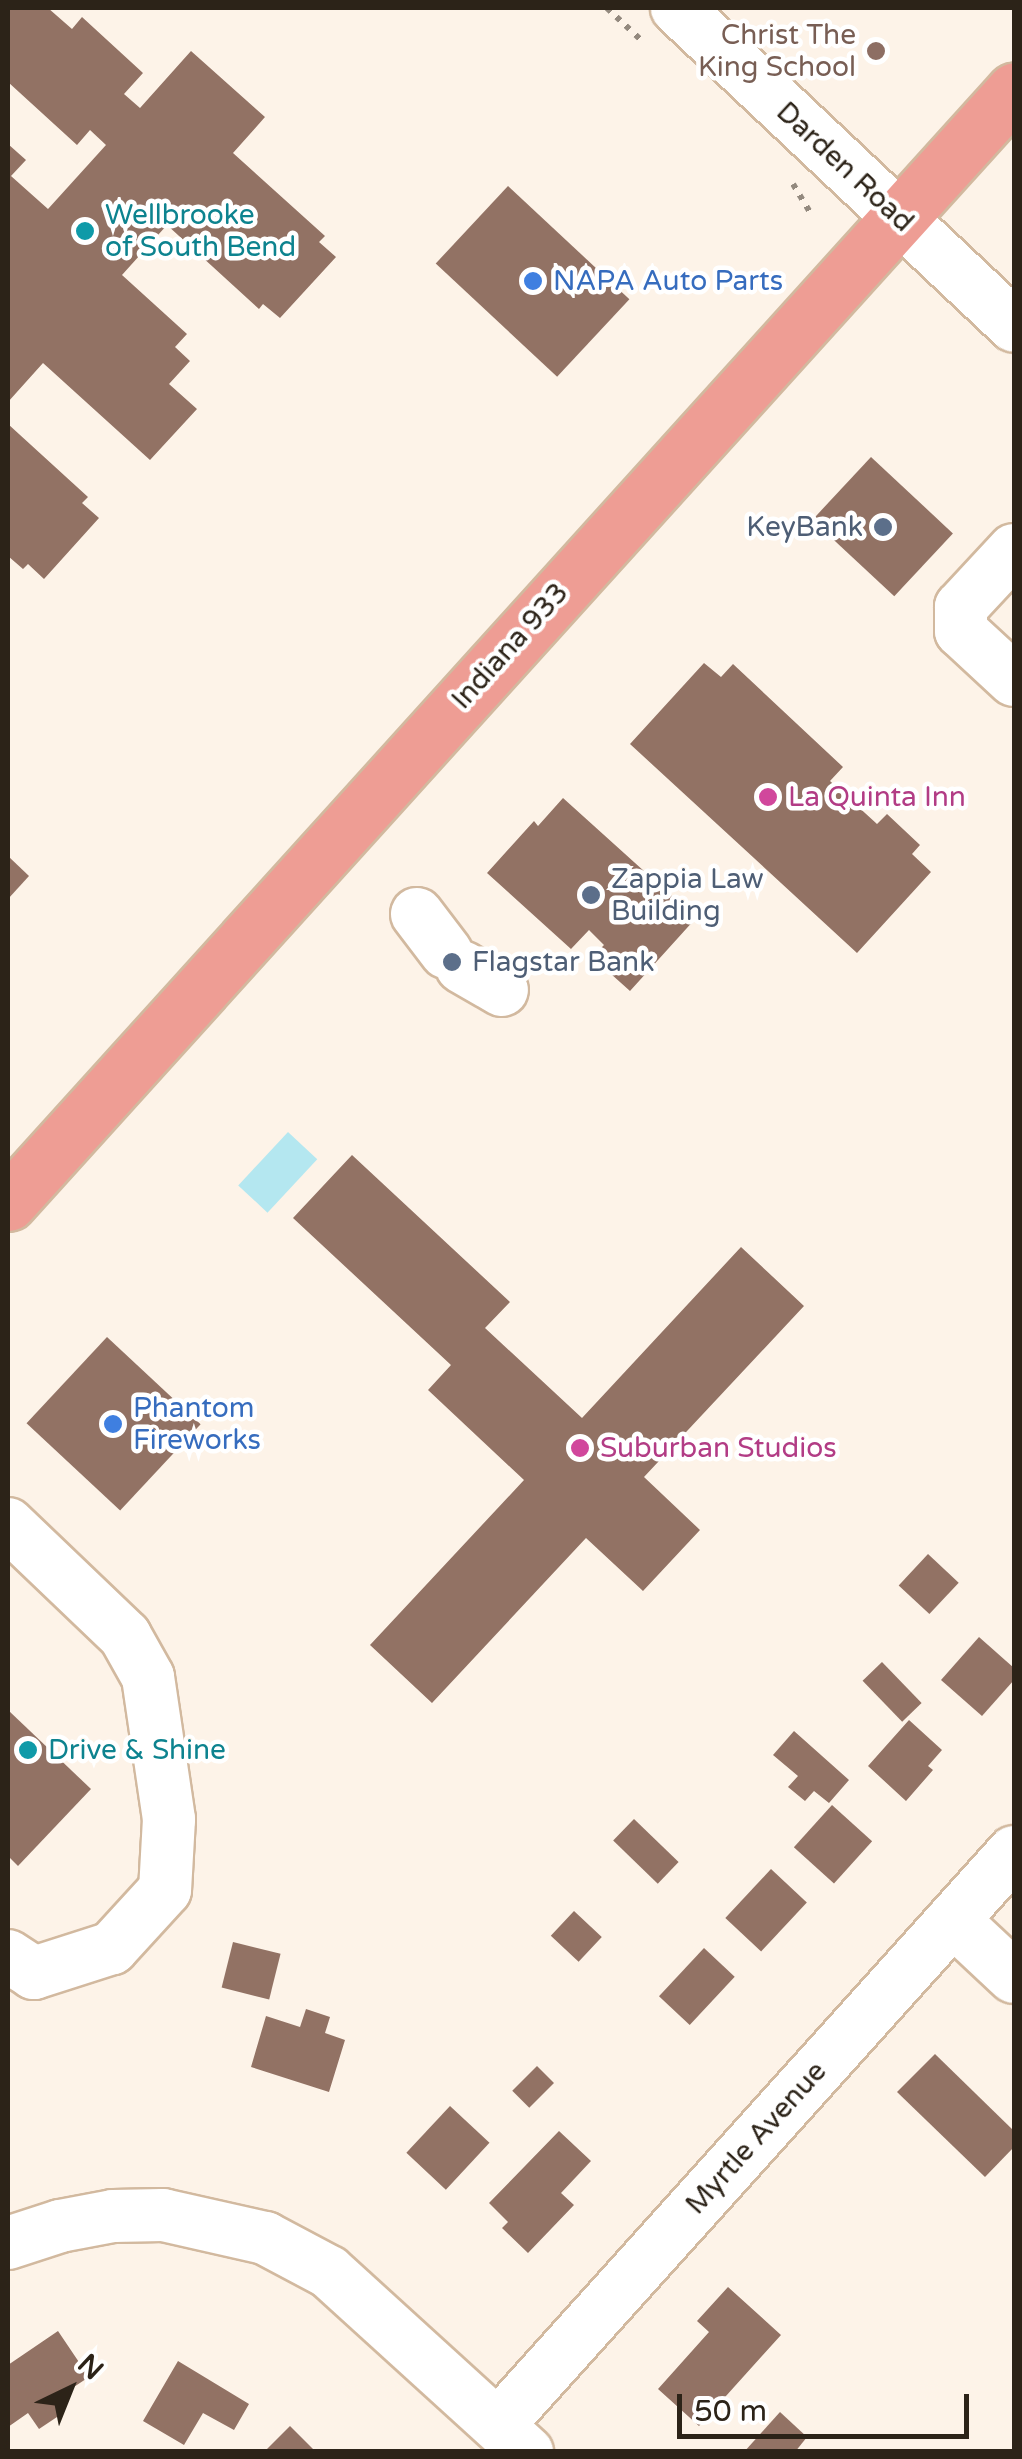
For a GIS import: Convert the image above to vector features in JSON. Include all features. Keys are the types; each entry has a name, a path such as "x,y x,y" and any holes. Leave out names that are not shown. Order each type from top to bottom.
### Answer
{"main road":[{"name":"Indiana 933","path":"8,1203 1014,90"}],"street":[{"name":"Darden Road","path":"678,8 1014,326"},
{"path":"1014,550 961,606 961,631 1014,680"},
{"path":"8,1524 125,1636 148,1677 169,1819 165,1890 112,1948 21,1965"},
{"name":"Myrtle Avenue","path":"512,2438 1014,1852"},
{"path":"953,1920 1014,1977"},
{"path":"8,2243 60,2226 114,2216 163,2216 265,2238 304,2257 368,2304 512,2438"}],"water":[{"path":"288,1132 317,1159 267,1213 238,1185"}],"building":[{"name":"Wellbrooke of South Bend","path":"8,8 48,8 72,29 82,17 143,73 124,94 140,108 191,51 265,117 233,153 325,236 319,242 336,257 280,318 263,304 259,309 167,225 122,275 187,334 175,347 190,361 169,384 197,409 150,460 43,363 8,402 8,144 26,160 11,176 48,209 106,145 90,130 77,145 8,82"},
{"name":"NAPA Auto Parts","path":"508,186 629,299 557,377 436,264"},
{"path":"8,424 88,497 82,503 99,518 44,579 28,564 23,569 8,556"},
{"name":"KeyBank","path":"871,457 953,533 894,596 812,520"},
{"name":"La Quinta Inn","path":"704,663 721,677 733,664 843,767 830,781 877,824 887,814 920,845 912,854 931,872 857,953 630,744"},
{"name":"Zappia Law Building","path":"563,798 696,918 630,991 592,957 604,945 589,930 571,949 487,873 534,821 538,826"},
{"path":"8,856 29,876 8,899"},
{"name":"Suburban Studios","path":"352,1155 510,1302 485,1328 582,1418 741,1247 804,1306 644,1477 700,1530 643,1591 586,1538 432,1703 370,1645 524,1480 428,1390 451,1365 293,1218"},
{"name":"Phantom Fireworks","path":"107,1337 201,1424 120,1511 27,1423"},
{"path":"928,1554 959,1583 929,1614 899,1585"},
{"path":"979,1637 1014,1668 1014,1680 982,1716 941,1680"},
{"path":"882,1662 922,1703 902,1722 863,1681"},
{"name":"Drive & Shine","path":"8,1710 91,1789 18,1866 8,1856"},
{"path":"909,1720 942,1750 928,1766 933,1770 906,1801 868,1766"},
{"path":"794,1731 849,1780 829,1803 814,1791 805,1801 788,1787 798,1776 773,1755"},
{"path":"832,1805 872,1841 834,1883 794,1847"},
{"path":"634,1819 679,1862 658,1884 613,1841"},
{"path":"771,1869 807,1902 761,1951 725,1918"},
{"path":"574,1911 602,1937 579,1962 551,1936"},
{"path":"233,1942 281,1954 269,1999 222,1988"},
{"path":"704,1948 735,1977 690,2025 659,1996"},
{"path":"306,2009 330,2017 325,2033 345,2040 329,2092 251,2067 266,2016 300,2027"},
{"path":"935,2054 1014,2131 1014,2147 985,2177 897,2092"},
{"path":"537,2066 554,2083 529,2108 512,2091"},
{"path":"450,2106 489,2143 446,2190 406,2153"},
{"path":"559,2131 591,2161 561,2193 574,2205 528,2253 502,2228 508,2222 489,2203"},
{"path":"728,2287 781,2335 699,2426 658,2389 709,2332 697,2321"},
{"path":"58,2331 89,2377 54,2400 63,2413 39,2429 28,2413 8,2427 8,2365"},
{"path":"178,2361 249,2404 234,2430 203,2413 184,2445 143,2421"},
{"path":"780,2412 807,2437 795,2452 744,2452"},
{"path":"290,2426 316,2452 264,2452"}],"place":[{"name":"Christ The King School","path":"876,51"},
{"name":"Wellbrooke of South Bend","path":"85,231"},
{"name":"NAPA Auto Parts","path":"533,281"},
{"name":"KeyBank","path":"883,527"},
{"name":"La Quinta Inn","path":"768,797"},
{"name":"Zappia Law Building","path":"591,895"},
{"name":"Flagstar Bank","path":"452,962"},
{"name":"Phantom Fireworks","path":"113,1424"},
{"name":"Suburban Studios","path":"580,1448"},
{"name":"Drive & Shine","path":"28,1750"}]}
